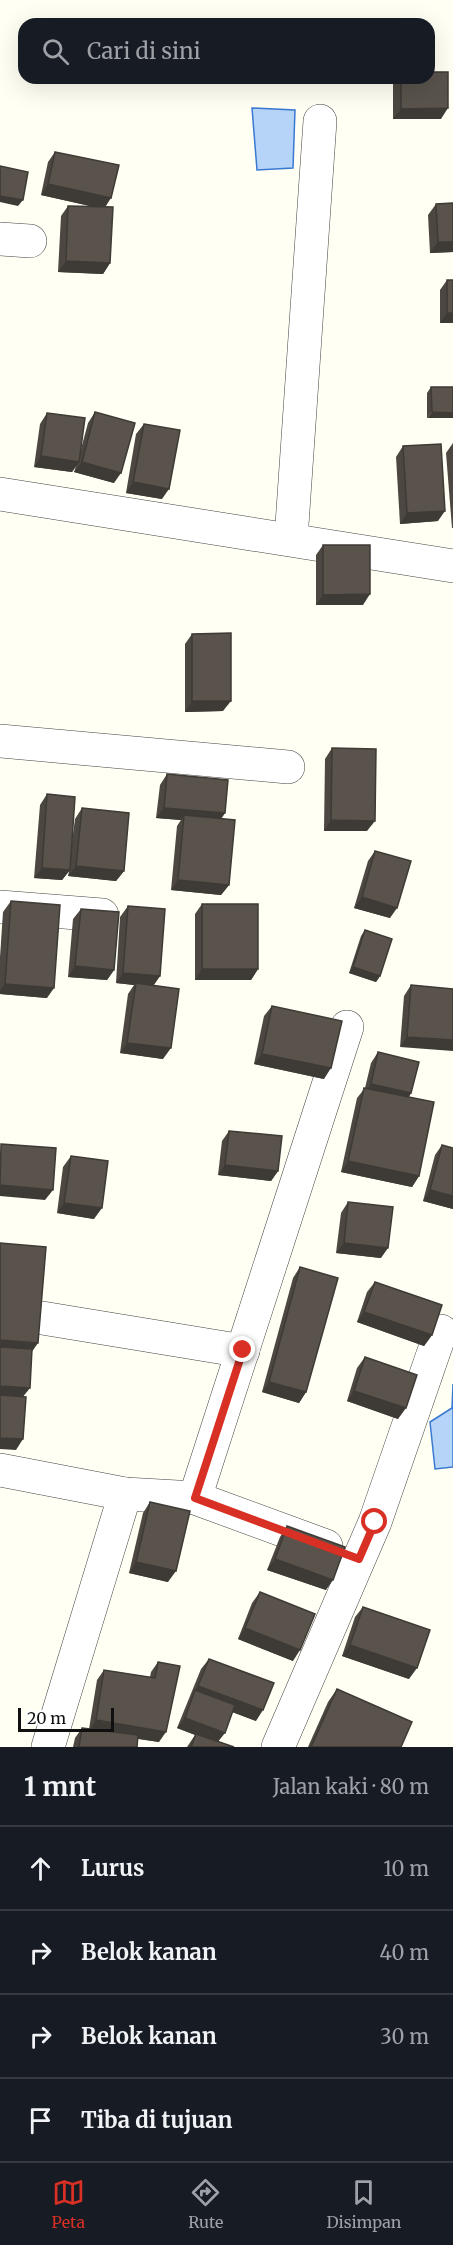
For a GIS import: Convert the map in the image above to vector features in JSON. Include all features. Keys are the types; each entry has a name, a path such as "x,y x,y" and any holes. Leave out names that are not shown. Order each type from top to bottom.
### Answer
{"street":[{"path":"291,539 320,121"},
{"path":"0,494 453,566"},
{"path":"0,741 288,767"},
{"path":"0,908 102,915"},
{"path":"195,1498 347,1027"},
{"path":"36,1317 243,1350"},
{"path":"278,1747 375,1522 441,1331"},
{"path":"0,1470 125,1494 195,1498 359,1559"},
{"path":"48,1747 125,1494"}],"water":[{"path":"252,108 295,110 293,168 257,170"},
{"path":"453,1384 453,1467 435,1469 430,1422 452,1408"}],"building":[{"path":"435,72 448,72 448,108 401,109 401,84 435,84"},
{"path":"55,152 119,165 111,198 48,184"},
{"path":"0,166 28,172 23,200 0,196"},
{"path":"453,203 453,242 438,242 436,204"},
{"path":"68,206 113,207 110,263 66,261"},
{"path":"447,280 453,280 453,313 447,313"},
{"path":"431,387 453,387 453,413 432,412"},
{"path":"95,412 135,423 121,473 82,462"},
{"path":"47,413 85,418 79,462 41,456"},
{"path":"144,424 180,430 169,489 133,482"},
{"path":"441,444 445,511 407,513 403,446"},
{"path":"323,545 370,545 370,594 323,595"},
{"path":"231,633 231,701 192,701 192,634"},
{"path":"332,748 376,749 375,821 331,820"},
{"path":"167,774 228,780 225,813 164,808"},
{"path":"47,794 75,797 70,870 42,868"},
{"path":"82,808 129,813 124,871 76,866"},
{"path":"184,815 235,820 229,885 178,880"},
{"path":"375,851 411,861 397,908 362,897"},
{"path":"11,901 60,905 54,988 5,984"},
{"path":"202,904 258,904 258,969 202,969"},
{"path":"128,906 165,909 160,976 123,973"},
{"path":"81,909 119,912 114,970 75,966"},
{"path":"365,930 392,939 380,976 353,967"},
{"path":"136,983 179,989 171,1048 127,1043"},
{"path":"411,985 453,989 453,1040 407,1037"},
{"path":"272,1006 342,1021 331,1068 262,1054"},
{"path":"378,1052 419,1062 411,1093 371,1084"},
{"path":"364,1088 434,1102 419,1176 348,1161"},
{"path":"229,1131 282,1136 278,1171 225,1165"},
{"path":"1,1144 56,1148 53,1190 0,1185"},
{"path":"442,1145 453,1148 453,1196 430,1190"},
{"path":"71,1156 108,1161 102,1208 64,1203"},
{"path":"348,1202 393,1207 388,1248 344,1243"},
{"path":"0,1243 46,1247 38,1343 0,1340"},
{"path":"300,1267 338,1278 306,1392 269,1382"},
{"path":"375,1282 442,1305 432,1335 364,1312"},
{"path":"0,1347 32,1349 30,1388 0,1386"},
{"path":"365,1357 417,1375 406,1408 354,1391"},
{"path":"0,1395 26,1397 23,1439 0,1438"},
{"path":"150,1502 190,1511 176,1571 136,1562"},
{"path":"287,1526 345,1547 333,1580 275,1559"},
{"path":"260,1592 315,1614 300,1650 245,1628"},
{"path":"363,1607 430,1630 417,1668 350,1645"},
{"path":"209,1659 274,1683 263,1710 198,1686"},
{"path":"158,1662 180,1666 166,1732 96,1720 104,1670 155,1678"},
{"path":"337,1689 412,1722 401,1747 311,1747"},
{"path":"195,1690 235,1705 225,1733 185,1718"},
{"path":"82,1728 138,1735 137,1747 79,1747"},
{"path":"196,1734 234,1747 191,1747"}],"route":[{"path":"243,1350 195,1498 359,1559 375,1522"}]}
